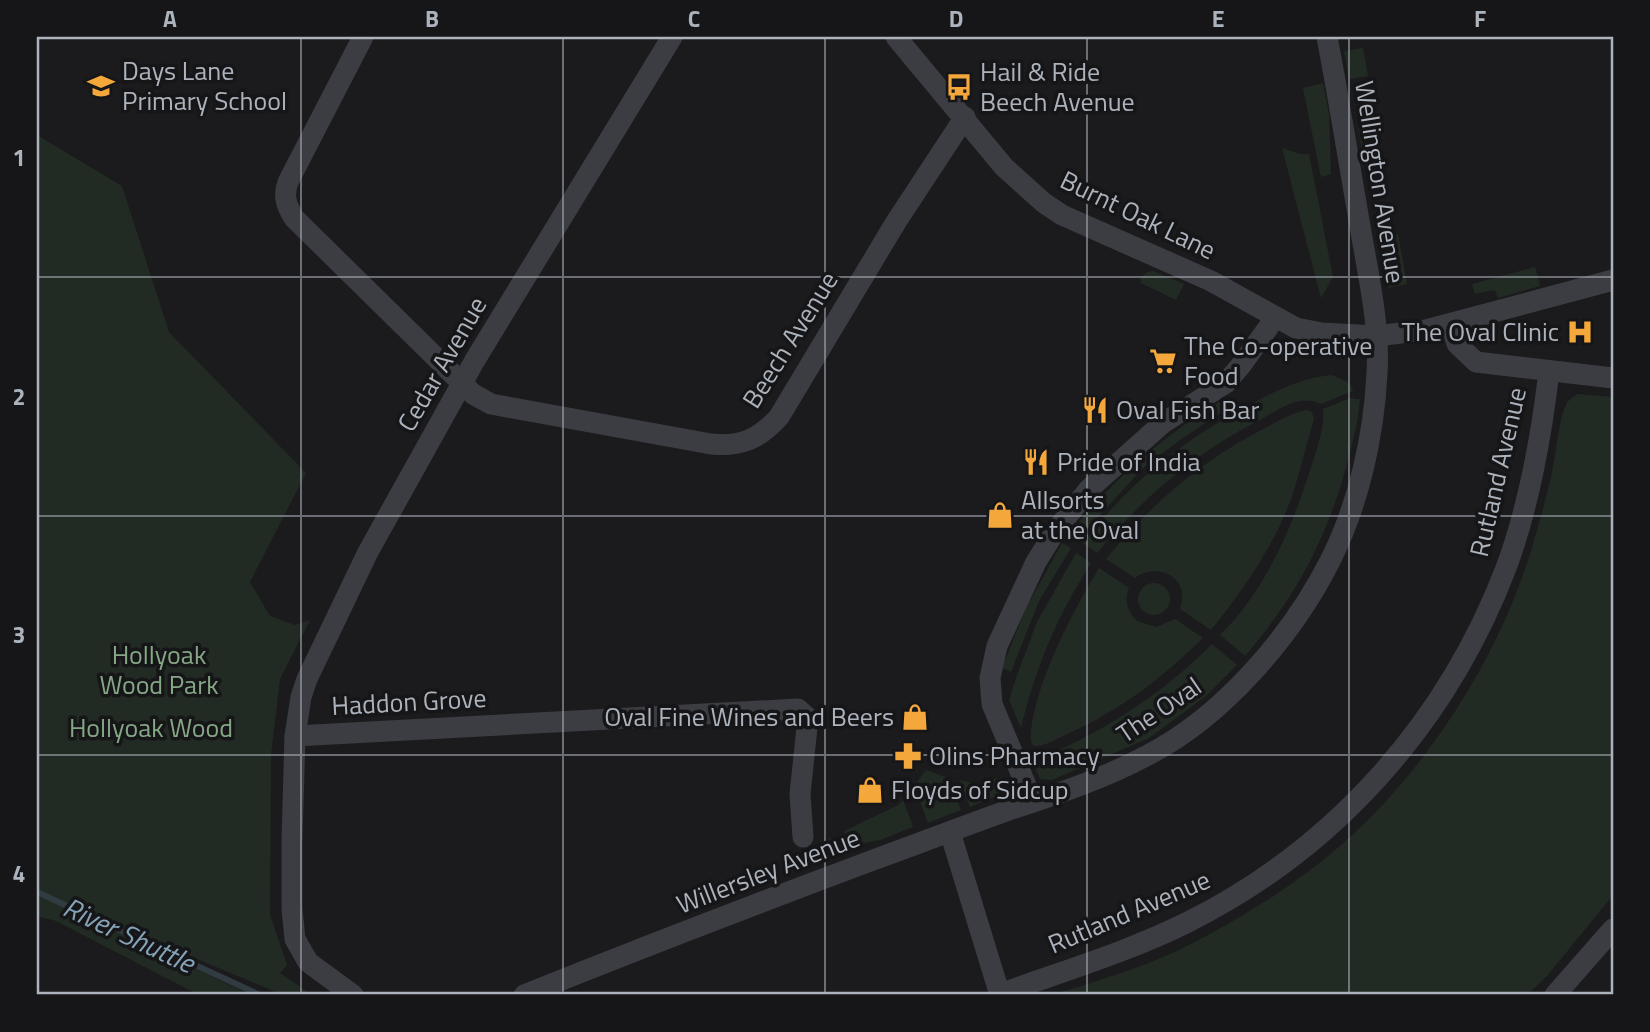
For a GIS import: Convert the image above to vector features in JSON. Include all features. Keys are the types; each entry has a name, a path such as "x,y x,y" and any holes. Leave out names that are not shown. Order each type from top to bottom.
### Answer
{"street":[{"name":"Beech Avenue","path":"363,37 288,182 285,196 287,207 294,218 473,394 491,404 711,444 742,443 755,438 779,417 896,222 964,117"},
{"name":"Cedar Avenue","path":"295,736 301,697 314,661 368,552 462,383 672,37"},
{"name":"Burnt Oak Lane","path":"895,37 1004,167 1044,203 1094,231 1211,281 1296,328 1376,336 1426,330 1613,280"},
{"name":"Wellington Avenue","path":"1327,37 1376,336"},
{"path":"1033,802 992,704 990,678 998,646 1035,562 1056,530 1089,489 1163,423 1226,383 1275,318"},
{"path":"1451,324 1457,344 1476,362 1613,378"},
{"name":"The Oval","path":"1033,802 1107,775 1149,755 1183,734 1244,680 1296,617 1332,558 1355,495 1374,402 1378,359 1376,336"},
{"name":"Rutland Avenue","path":"1000,994 1140,944 1227,901 1289,861 1368,790 1419,730 1460,666 1481,627 1507,566 1523,512 1549,371"},
{"name":"Haddon Grove","path":"295,736 798,709 808,718 800,794 803,837"},
{"path":"295,736 292,839 295,939 308,962 353,995"},
{"name":"Willersley Avenue","path":"524,995 797,889 1033,802"},
{"path":"950,832 1000,994"},
{"path":"1555,995 1613,929"}],"green space":[{"path":"1363,48 1368,76 1349,79 1344,51"},
{"path":"1323,83 1329,114 1331,174 1321,177 1303,88"},
{"path":"1377,125 1382,153 1363,157 1358,128"},
{"name":"Hollyoak Wood Park","path":"37,135 122,186 169,332 306,473 250,582 270,616 295,625 310,620 280,679 271,755 270,915 287,965 280,973 312,995 283,995 37,892"},
{"path":"1282,148 1309,154 1333,277 1321,298"},
{"path":"1398,234 1407,284 1388,288 1379,239"},
{"path":"1535,267 1540,286 1498,298 1495,290 1475,294 1472,284"},
{"path":"1153,271 1184,284 1176,300 1141,283 1140,278"},
{"path":"1332,375 1350,383 1353,391 1321,404 1304,400 1289,404 1235,434 1171,478 1132,514 1097,553 1083,543 1135,485 1197,436 1275,392 1308,379"},
{"path":"1577,394 1613,397 1613,895 1547,976 1527,995 1052,995 1157,960 1237,919 1309,871 1346,841 1381,807 1443,729 1494,643 1530,554 1549,485 1564,411 1568,402"},
{"path":"1353,397 1360,399 1356,429 1326,527 1292,594 1245,656 1220,635 1252,597 1288,531 1319,442 1323,409"},
{"path":"1219,402 1224,411 1143,468 1078,539 1069,534 1104,495 1156,446"},
{"path":"1307,410 1312,412 1314,419 1288,507 1273,540 1254,571 1211,630 1180,609 1182,592 1175,579 1155,571 1135,578 1106,559 1158,503 1197,470 1263,429 1290,415"},
{"path":"1062,543 1071,548 1039,601 1011,672 1002,668 1026,608"},
{"path":"1076,553 1091,563 1049,642 1033,684 1021,728 1009,700 1037,622"},
{"path":"1099,568 1129,588 1127,606 1137,621 1156,627 1175,619 1203,638 1172,667 1121,705 1054,741 1034,746 1031,742 1032,722 1045,677 1066,628"},
{"path":"1154,583 1165,588 1170,599 1165,610 1154,615 1143,610 1138,599 1143,588"},
{"path":"1212,644 1237,665 1206,696 1149,738 1052,780 1040,779 1031,757 1069,745 1124,715 1170,682"},
{"path":"926,770 948,778 961,810 928,823 914,786"},
{"path":"1002,777 1006,786 1004,793 970,807 960,780 976,784"},
{"path":"903,800 913,827 880,840 813,853 810,849 831,838 835,843 846,838 844,831 898,805"},
{"path":"37,896 251,995 199,995 56,921 37,916"}],"waterway":[{"name":"River Shuttle","path":"37,892 260,995"}],"place":[{"name":"Days Lane Primary School","path":"101,86"},
{"name":"Hail & Ride Beech Avenue","path":"959,87"},
{"name":"The Oval Clinic","path":"1580,332"},
{"name":"The Co-operative Food","path":"1163,361"},
{"name":"Oval Fish Bar","path":"1095,410"},
{"name":"Pride of India","path":"1036,462"},
{"name":"Allsorts at the Oval","path":"1000,515"},
{"name":"Oval Fine Wines and Beers","path":"915,717"},
{"name":"Olins Pharmacy","path":"908,756"},
{"name":"Floyds of Sidcup","path":"870,790"}],"park label":[{"name":"Hollyoak Wood","path":"151,728"}]}
